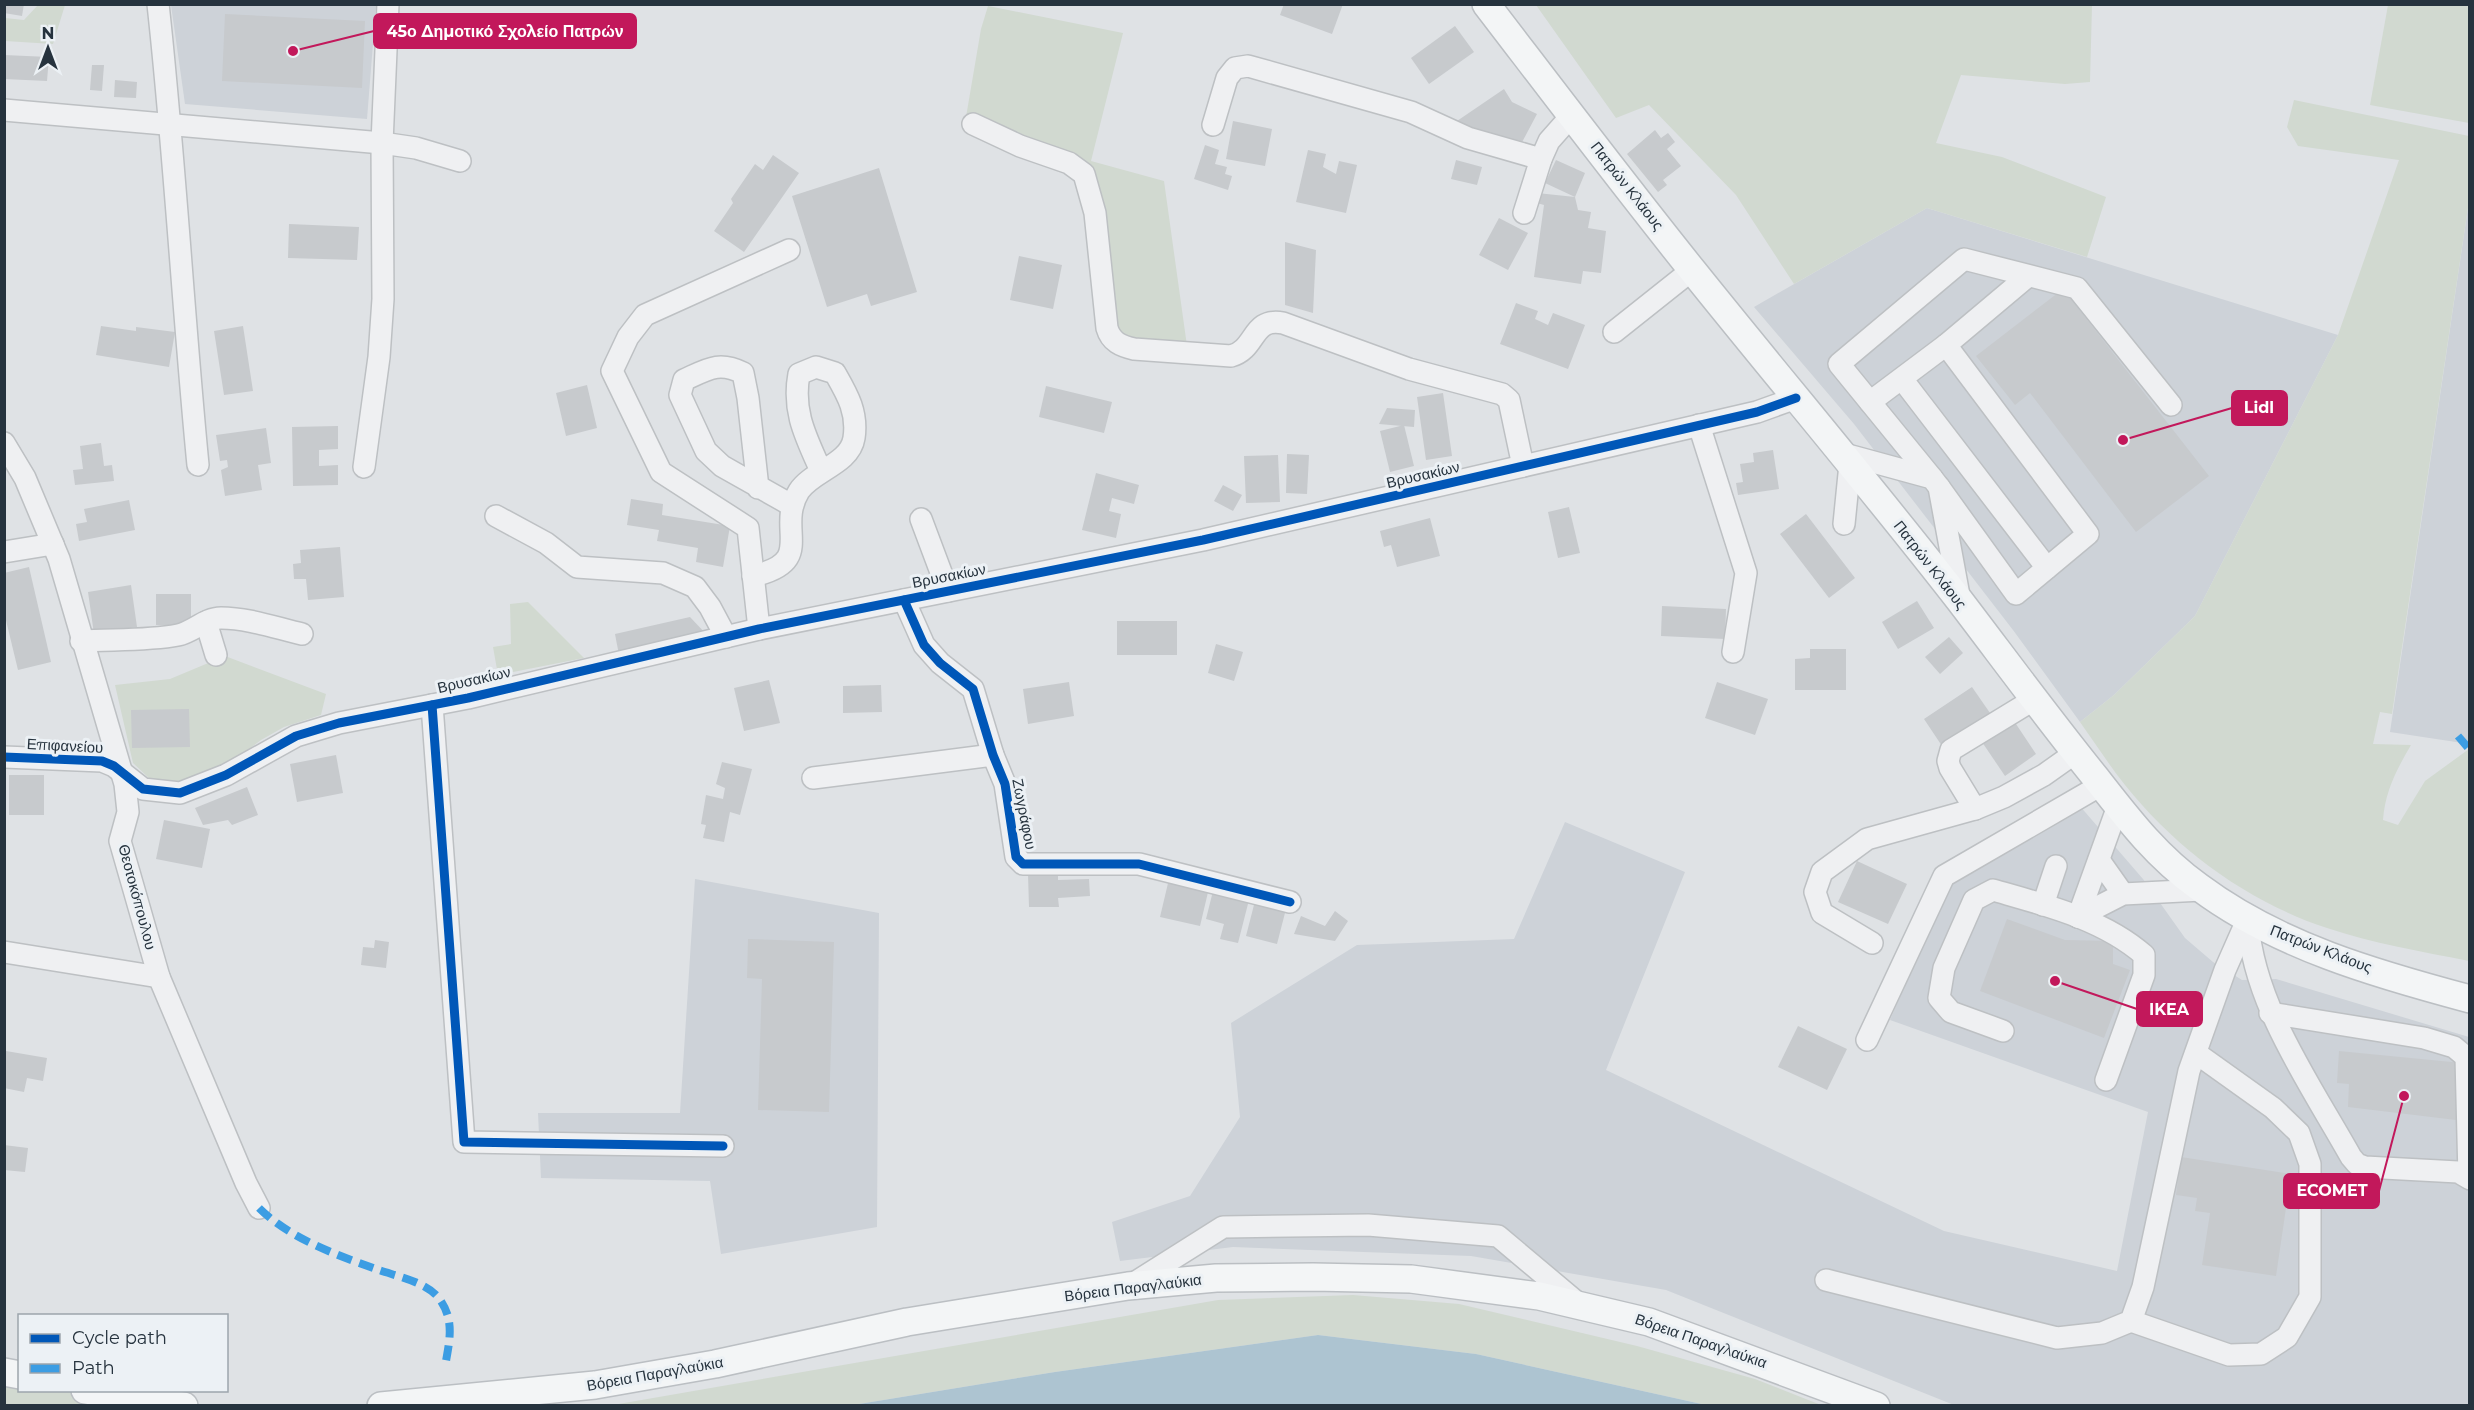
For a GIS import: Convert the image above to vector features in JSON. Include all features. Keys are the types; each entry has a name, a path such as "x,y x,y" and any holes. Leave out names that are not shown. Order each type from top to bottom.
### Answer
{"main road":[{"name":"Πατρών Κλάους","path":"1486,4 1692,270 1847,459 2138,832 2162,857 2202,890 2270,931 2315,950 2469,999"},
{"name":"Βόρεια Παραγλαύκια","path":"381,1406 595,1385 715,1364 906,1322 1128,1286 1216,1278 1411,1279 1539,1296 1649,1322 1876,1406"},
{"path":"97,1392 184,1406"}],"street":[{"path":"158,4 198,465"},
{"path":"364,467 379,357 383,299 382,142 388,4"},
{"path":"1213,125 1227,78 1235,68 1248,66 1411,112 1468,138 1541,159"},
{"path":"4,110 382,142 416,148 460,161"},
{"path":"1524,213 1549,141 1572,115"},
{"path":"973,124 1020,146 1069,163 1084,174 1095,213 1107,328 1110,337 1119,344 1134,349 1231,356 1244,351 1262,325 1274,322 1283,323 1409,369 1502,394 1509,400 1523,466"},
{"path":"759,629 748,528 661,472 612,371 628,337 645,315 789,250"},
{"path":"1946,345 2088,534 2016,594 1936,483 1839,364 1964,260 2077,288 2171,405"},
{"path":"1614,332 1692,270"},
{"path":"1870,402 1946,345 2028,276"},
{"path":"758,488 743,373 728,365 705,370 684,380 680,395 705,451 722,466 758,488 791,505"},
{"path":"1902,379 2047,568"},
{"name":"Βρυσακίων","path":"121,771 147,791 180,793 226,775 280,744 311,730 365,717 432,705 759,629 1203,540 1772,408 1796,398"},
{"path":"1699,425 1746,573 1733,652"},
{"name":"Θεοτοκόπουλου","path":"4,443 25,478 53,544 121,771 128,812 120,841 159,976 246,1183 259,1208"},
{"path":"1844,524 1847,459 1936,483"},
{"path":"753,576 783,564 791,554 791,505 804,482 821,471"},
{"path":"1936,483 1960,602"},
{"path":"496,516 546,543 577,567 663,573 695,586 710,607 726,637"},
{"path":"921,519 948,591"},
{"path":"4,552 53,544"},
{"name":"Ζωγράφου","path":"904,600 924,645 940,663 973,689 993,755 1005,784 1016,857 1023,864 1139,864 1290,902"},
{"path":"81,641 171,636 188,632 216,618 237,619 302,634"},
{"path":"206,622 216,655"},
{"path":"1975,809 1950,768 1948,760 1951,750 2033,700"},
{"path":"432,705 464,1142 723,1146"},
{"path":"1872,943 1822,913 1815,892 1822,872 1867,839 1975,809 2044,775 2076,753"},
{"path":"813,778 993,755"},
{"name":"Επιφανείου","path":"4,757 102,761 121,771"},
{"path":"1867,1040 1944,876 2101,785"},
{"path":"2078,917 2118,806"},
{"path":"2099,860 2123,894"},
{"path":"2043,904 2056,866"},
{"path":"2003,1031 1952,1012 1938,998 1944,968 1974,900 1993,890 2078,917 2128,941 2144,955 2144,975 2106,1080"},
{"path":"2078,917 2123,894 2202,890"},
{"path":"2248,918 2253,958 2270,1013 2351,1157 2357,1164 2365,1167 2458,1172 2469,1178"},
{"path":"2131,1321 2143,1287 2189,1071 2225,970 2248,918"},
{"path":"4,952 159,976"},
{"path":"2270,1013 2424,1038 2454,1047 2466,1057 2469,1178"},
{"path":"1826,1280 2057,1338 2102,1333 2131,1321 2229,1356 2261,1354 2287,1337 2310,1297 2310,1164 2299,1133 2273,1108 2196,1053"},
{"path":"1128,1286 1223,1227 1368,1225 1498,1236 1581,1306"}],"shaded area":[{"path":"367,4 376,6 367,119 185,104 171,5"},
{"path":"38,5 65,5 53,44 5,41 5,18 24,20"},
{"path":"1536,5 2092,5 2090,82 2065,84 1961,75 1936,143 2002,157 2106,197 2087,257 1927,208 1794,284 1736,195 1649,105 1616,118"},
{"path":"2388,5 2469,5 2469,123 2370,105"},
{"path":"988,6 1123,33 1091,161 1164,181 1187,346 1119,341 1086,167 966,117 981,29"},
{"path":"2294,100 2469,136 2469,201 2392,714 2380,712 2373,744 2411,745 2392,781 2384,809 2383,820 2398,825 2425,781 2469,749 2469,961 2379,943 2327,928 2269,904 2242,888 2191,852 2145,809 2080,722 2114,695 2195,616 2338,335 2399,160 2298,146 2287,127"},
{"path":"2469,201 2469,744 2390,732"},
{"path":"1927,208 2338,335 2195,616 2114,695 2080,722 2013,630 1854,424 1754,307"},
{"path":"528,602 584,658 498,675 493,647 511,644 510,604"},
{"path":"225,656 326,694 321,715 284,727 261,740 232,762 181,782 152,781 133,763 115,685 170,679"},
{"path":"2079,805 2143,879 2185,938 2213,962 2242,980 2276,979 2469,1037 2469,1405 1954,1405 1666,1290 1471,1256 1233,1247 1120,1261 1112,1222 1190,1196 1240,1117 1231,1023 1357,945 1514,939 1565,822 1685,872 1606,1070 1944,1231 2117,1271 2148,1112 1890,1020 1949,883"},
{"path":"695,879 879,913 877,1227 721,1254 710,1181 541,1178 538,1113 680,1113"},
{"path":"1353,1295 1459,1304 1637,1346 1755,1379 1821,1405 1706,1405 1476,1354 1318,1335 1055,1372 853,1405 607,1406 1218,1300"},
{"path":"4,1374 18,1377 18,1392 87,1392 151,1405 5,1405"}],"water":[{"path":"1318,1335 1476,1354 1706,1405 853,1405 1055,1372"}],"building":[{"path":"4,4 24,4 22,16 4,13"},
{"path":"1284,4 1343,4 1332,34 1280,15"},
{"path":"225,14 365,21 362,88 222,81"},
{"path":"1455,26 1474,52 1429,84 1411,58"},
{"path":"4,55 49,57 47,81 4,79"},
{"path":"92,65 104,65 102,91 90,90"},
{"path":"115,80 137,82 136,98 114,97"},
{"path":"1504,89 1512,102 1537,114 1521,144 1496,137 1457,121"},
{"path":"1233,121 1272,129 1265,166 1226,159"},
{"path":"1655,130 1661,138 1668,133 1675,142 1667,149 1681,166 1663,180 1667,185 1658,192 1627,154"},
{"path":"1205,145 1219,150 1215,164 1227,167 1225,174 1232,176 1228,190 1194,179"},
{"path":"1308,150 1326,154 1323,167 1336,174 1339,161 1357,165 1346,213 1296,202"},
{"path":"773,155 799,173 744,252 714,231 733,203 731,199 755,164 763,170"},
{"path":"1456,160 1482,167 1477,185 1451,179"},
{"path":"1556,160 1585,173 1575,197 1545,183"},
{"path":"879,168 917,292 871,306 867,294 827,307 792,196"},
{"path":"1537,193 1575,197 1578,210 1591,212 1588,228 1606,231 1601,273 1583,271 1581,284 1534,277 1544,205 1537,203"},
{"path":"1499,218 1528,233 1508,270 1479,255"},
{"path":"289,224 359,227 357,260 288,258"},
{"path":"1285,242 1316,250 1313,313 1285,305"},
{"path":"1019,256 1062,265 1053,309 1010,300"},
{"path":"2063,289 2209,476 2136,532 2030,393 2015,405 1976,356"},
{"path":"1516,303 1538,311 1535,319 1548,325 1553,313 1585,325 1568,369 1500,344"},
{"path":"101,326 136,331 136,327 175,332 169,367 96,355"},
{"path":"243,326 253,391 224,395 214,331"},
{"path":"587,385 597,428 566,436 556,393"},
{"path":"1046,386 1112,402 1104,433 1039,417"},
{"path":"1443,393 1452,456 1426,460 1417,397"},
{"path":"1387,408 1415,410 1414,427 1379,424"},
{"path":"1404,425 1414,466 1390,472 1380,431"},
{"path":"338,426 338,449 319,450 319,466 338,465 338,485 293,486 292,427"},
{"path":"266,428 271,463 258,465 262,490 225,496 221,470 228,467 227,460 220,461 216,435"},
{"path":"101,443 104,466 112,465 114,481 75,485 73,470 83,469 80,446"},
{"path":"1773,450 1779,489 1738,495 1736,483 1743,482 1740,464 1754,462 1753,453"},
{"path":"1287,454 1309,455 1307,494 1286,493"},
{"path":"1278,455 1280,502 1246,503 1244,456"},
{"path":"1096,473 1139,485 1134,504 1112,498 1109,511 1121,514 1116,538 1082,530"},
{"path":"1223,485 1242,495 1233,511 1214,501"},
{"path":"631,499 663,504 662,515 730,526 723,567 696,562 698,548 657,541 659,530 627,525"},
{"path":"129,500 135,530 79,541 76,524 87,522 84,509"},
{"path":"1569,507 1580,553 1558,558 1548,512"},
{"path":"1806,514 1855,578 1829,598 1780,534"},
{"path":"1430,518 1440,556 1397,567 1391,545 1384,547 1380,531"},
{"path":"340,547 344,597 308,600 306,579 294,579 293,564 301,563 300,550"},
{"path":"29,567 51,662 18,670 4,612 4,573"},
{"path":"131,585 137,627 94,634 88,592"},
{"path":"156,594 191,594 191,626 156,625"},
{"path":"1917,601 1934,628 1898,649 1882,622"},
{"path":"1662,606 1726,609 1725,639 1661,636"},
{"path":"690,617 706,634 619,655 615,634"},
{"path":"1117,621 1177,621 1177,655 1117,655"},
{"path":"1949,637 1963,653 1940,674 1925,657"},
{"path":"1216,644 1243,652 1234,681 1208,673"},
{"path":"1810,649 1846,649 1846,690 1795,690 1795,659 1810,658"},
{"path":"769,680 780,723 744,731 734,688"},
{"path":"1069,682 1074,716 1028,724 1023,689"},
{"path":"1717,682 1768,699 1755,735 1705,718"},
{"path":"881,685 882,712 843,713 843,686"},
{"path":"1972,687 1990,713 1942,746 1924,719"},
{"path":"189,709 190,747 132,748 131,710"},
{"path":"2014,721 2036,754 2005,776 1982,742"},
{"path":"336,755 343,793 297,802 290,764"},
{"path":"722,762 752,769 740,815 730,812 724,842 703,838 706,825 701,824 706,795 723,799 725,788 716,784"},
{"path":"9,775 44,775 44,815 9,815"},
{"path":"247,787 258,815 232,825 228,820 203,825 195,808"},
{"path":"164,820 210,829 202,868 156,859"},
{"path":"1857,861 1907,884 1888,924 1838,902"},
{"path":"1058,873 1058,880 1089,879 1090,896 1058,898 1059,907 1029,907 1028,874"},
{"path":"1169,879 1209,888 1200,926 1160,917"},
{"path":"1214,887 1250,896 1238,943 1220,939 1224,924 1206,919"},
{"path":"1255,901 1286,909 1277,944 1246,936"},
{"path":"1335,911 1348,921 1335,941 1294,934 1301,916 1325,926"},
{"path":"2007,919 2065,940 2113,941 2113,964 2130,970 2104,1038 1980,991"},
{"path":"748,939 834,942 829,1112 758,1110 762,979 747,978"},
{"path":"375,940 389,942 386,968 361,965 363,947 374,948"},
{"path":"1798,1026 1847,1049 1827,1090 1778,1067"},
{"path":"6,1051 47,1058 43,1081 27,1078 24,1092 4,1088"},
{"path":"2339,1051 2462,1063 2456,1120 2348,1107 2349,1084 2337,1083"},
{"path":"4,1145 28,1148 25,1172 4,1170"},
{"path":"2181,1157 2291,1174 2276,1276 2202,1265 2210,1213 2195,1211 2197,1198 2176,1195"}],"marked path":[{"path":"2458,736 2470,750"},
{"path":"259,1208 271,1219 299,1237 432,1291 444,1306 449,1323 445,1367"}],"cycle path":[{"path":"4,757 102,761 114,766 143,789 180,793 226,775 296,736 339,723 468,698 759,629 1203,540 1757,412 1796,398"},
{"path":"904,600 924,645 940,663 973,689 993,755 1005,784 1016,857 1023,864 1139,864 1290,902"},
{"path":"432,705 464,1142 723,1146"}],"place":[{"name":"45ο Δημοτικό Σχολείο Πατρών","path":"293,51"},
{"name":"Lidl","path":"2123,440"},
{"name":"IKEA","path":"2055,981"},
{"name":"ECOMET","path":"2404,1096"}]}
